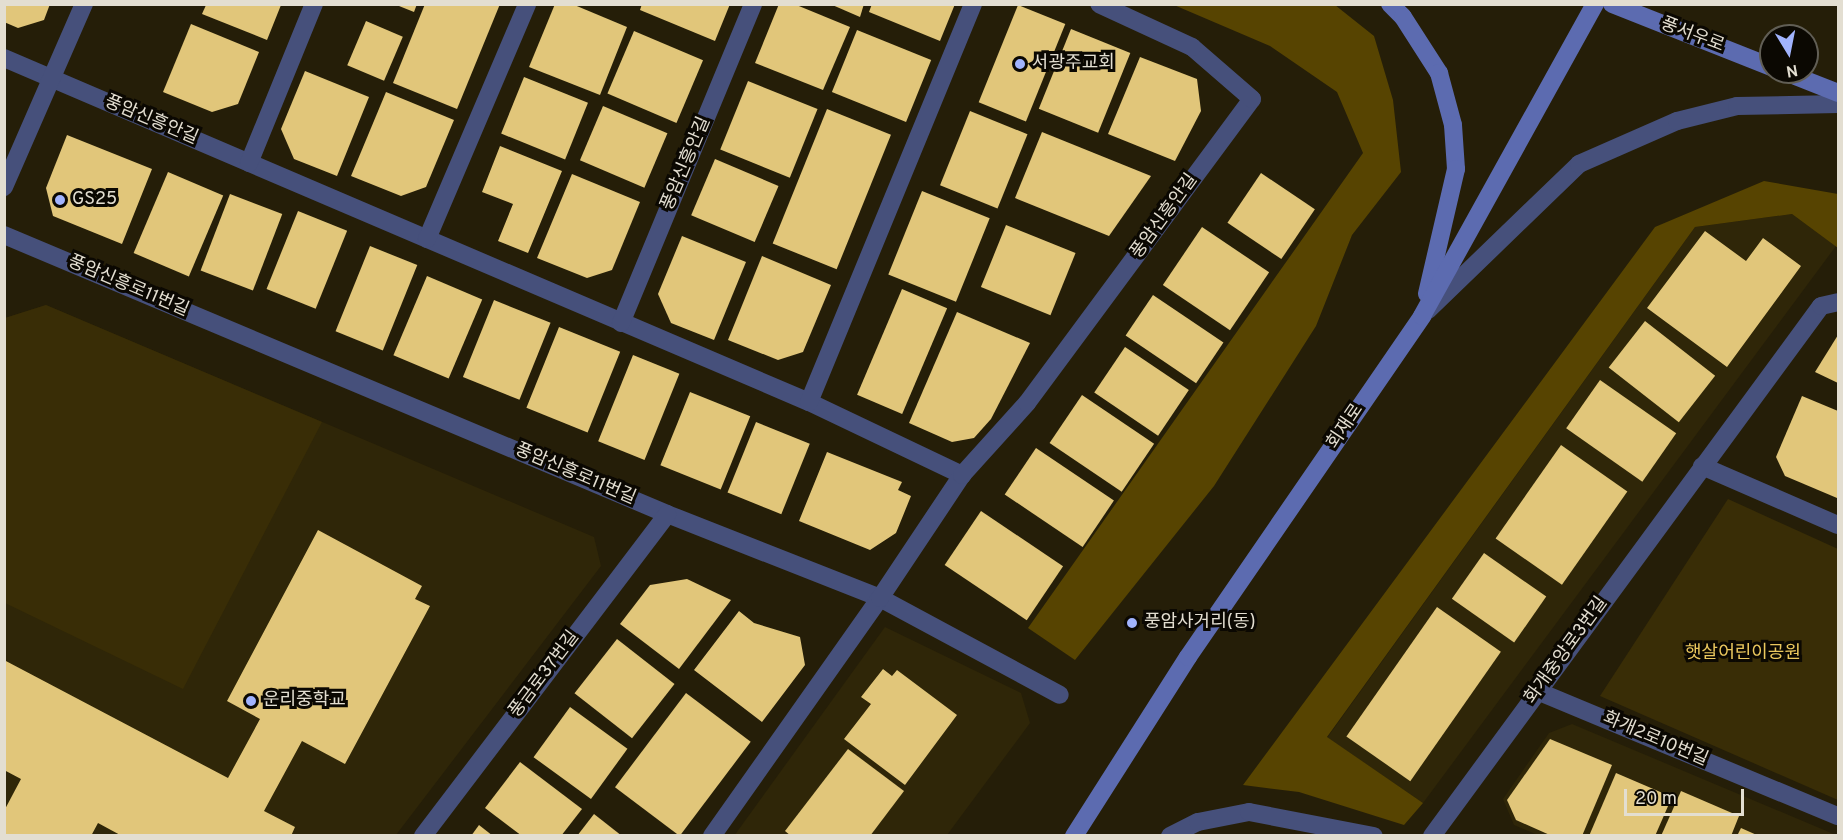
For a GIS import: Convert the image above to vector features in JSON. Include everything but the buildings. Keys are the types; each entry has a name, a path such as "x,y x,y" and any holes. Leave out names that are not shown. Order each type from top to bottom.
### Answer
{"main road":[{"path":"1390,4 1403,17 1439,73 1453,125 1456,169 1422,316"},
{"name":"회재로","path":"1074,836 1188,657 1422,316 1595,4"},
{"name":"풍서우로","path":"1612,4 1759,62"},
{"path":"1816,84 1839,93"}],"street":[{"path":"4,187 84,4"},
{"path":"249,163 314,4"},
{"path":"426,239 527,4"},
{"name":"풍암신흥안길","path":"621,323 753,4"},
{"path":"808,402 973,4"},
{"name":"풍암신흥안길","path":"880,598 962,475 1027,403 1252,99 1192,47 1099,4"},
{"name":"풍암신흥안길","path":"4,58 808,402 962,475"},
{"path":"1422,316 1579,164 1677,121 1737,106 1839,104"},
{"name":"풍암신흥로11번길","path":"4,235 668,514 880,598 1060,694"},
{"name":"화개중앙로3번길","path":"1432,836 1821,306 1839,302"},
{"path":"1702,466 1839,525"},
{"name":"풍금로37번길","path":"423,836 668,514"},
{"path":"712,836 880,598"},
{"name":"화개2로10번길","path":"1538,691 1839,816"},
{"path":"1170,836 1198,822 1249,812 1374,836"}],"shaded area":[{"path":"1174,5 1335,5 1374,36 1393,100 1401,172 1352,235 1316,326 1214,486 1075,660 1028,628 1363,153 1337,92 1270,46"},
{"path":"1764,181 1838,194 1838,248 1792,214 1695,227 1327,737 1423,803 1404,825 1299,792 1243,785 1655,227"},
{"path":"1792,214 1836,246 1423,803 1327,738 1695,227"},
{"name":"운리중학교","path":"46,305 594,537 601,566 396,835 5,836 5,318"},
{"path":"885,627 1021,693 1030,723 947,835 734,836"},
{"path":"1572,724 1836,835 1538,835 1514,825 1503,799 1549,733"}],"green space":[{"path":"46,305 322,422 183,689 5,603 5,318"},
{"name":"햇살어린이공원","path":"1728,499 1838,549 1838,800 1600,696"}],"place":[{"name":"서광주교회","path":"1020,64"},
{"name":"GS25","path":"60,200"},
{"name":"풍암사거리(동)","path":"1132,623"},
{"name":"운리중학교","path":"251,701"}]}
